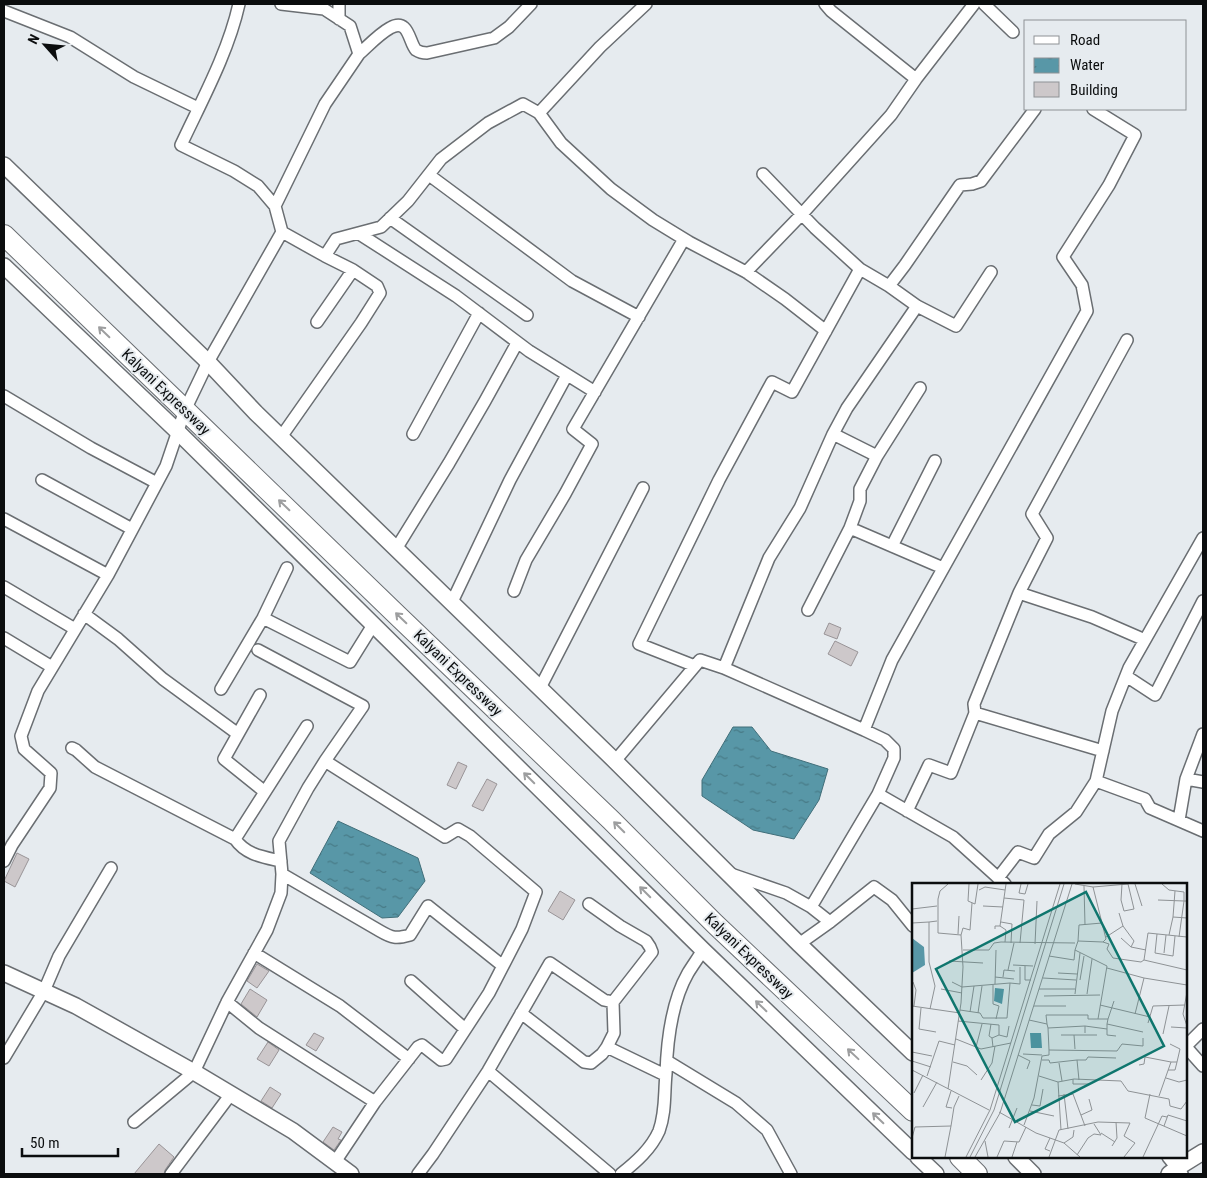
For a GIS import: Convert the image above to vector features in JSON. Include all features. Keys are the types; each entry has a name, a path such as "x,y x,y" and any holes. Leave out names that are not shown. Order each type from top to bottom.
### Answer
{"highway":[{"name":"Kalyani Expressway","path":"4,235 611,820 715,924 912,1110"},
{"path":"961,1158 977,1174"}],"street":[{"path":"4,861 12,845 50,788 51,773 24,749 22,736 38,692 108,575 166,466 185,410 208,362 282,232 275,206 258,186 234,171 180,145 214,74 235,21 238,4"},
{"path":"281,4 324,9 350,26 359,54"},
{"path":"339,4 339,19"},
{"path":"275,206 325,104 359,54 388,29 394,26 405,28 410,35 413,46 417,50 427,53 494,38 509,27 531,4"},
{"path":"539,113 600,47 646,4"},
{"path":"825,4 831,11 916,79"},
{"path":"746,272 802,214 890,115 974,4"},
{"path":"984,4 1013,32"},
{"path":"4,11 70,37 134,77 198,108"},
{"path":"324,256 336,239 381,227 408,202 441,159 488,123 523,104 539,113 561,143 611,189 652,220 746,272 826,331"},
{"path":"889,286 960,185 981,181 1034,110"},
{"path":"864,730 892,660 1087,311 1082,285 1063,257 1109,185 1135,135 1095,110"},
{"path":"4,165 208,362 256,413 615,761 799,944 912,1052"},
{"path":"763,174 815,228 860,269 889,286 917,306 956,326 991,272"},
{"path":"429,175 572,281 639,317"},
{"path":"390,218 527,315"},
{"path":"281,437 380,293 376,286 353,270 282,232"},
{"path":"358,233 456,296 517,343 595,392"},
{"path":"514,591 526,560 592,444 573,429 684,239"},
{"path":"4,266 178,432 703,950 912,1151"},
{"path":"695,666 639,644 719,480 772,382 792,392 860,269"},
{"path":"317,322 353,270"},
{"path":"724,668 769,558 800,508 833,434 847,408 917,306"},
{"path":"413,434 479,313"},
{"path":"907,811 930,765 951,773 974,713 974,704 1018,593 1047,538 1032,514 1127,340"},
{"path":"396,549 485,402 517,343"},
{"path":"452,602 510,480 567,375"},
{"path":"808,610 850,528 860,501 860,489 877,456 920,388"},
{"path":"4,396 91,448 156,483"},
{"path":"833,434 877,456"},
{"path":"892,546 935,461"},
{"path":"42,480 132,529"},
{"path":"540,688 643,488"},
{"path":"4,519 108,575"},
{"path":"850,528 943,568"},
{"path":"878,794 953,837 1002,881 1018,852 1034,858 1049,834 1076,812 1096,781 1112,711 1129,668 1203,538"},
{"path":"221,689 263,618 287,568"},
{"path":"4,587 75,629"},
{"path":"1018,593 1092,617 1145,640"},
{"path":"1126,676 1155,694 1203,601"},
{"path":"84,614 118,639 163,679 238,734"},
{"path":"263,618 350,662 373,625"},
{"path":"4,638 52,667"},
{"path":"134,1122 194,1072 227,1002 266,930 281,892 280,841 308,788 363,706 258,650"},
{"path":"615,761 700,660 724,668 885,740 894,749 894,758 878,794 812,907"},
{"path":"260,695 224,759 265,792"},
{"path":"974,713 1103,751"},
{"path":"235,839 307,726"},
{"path":"1179,820 1186,779 1203,734"},
{"path":"72,748 95,768 235,839 240,847 255,855 281,861"},
{"path":"325,761 445,837 458,829 470,836 536,892 522,929 489,993 455,1047 446,1059 441,1060 422,1045 418,1047 375,1102 334,1162"},
{"path":"1186,779 1203,782"},
{"path":"1096,781 1145,799 1150,808 1203,831"},
{"path":"4,1058 44,992 59,956 111,868"},
{"path":"729,873 786,892 812,907 830,922"},
{"path":"282,874 387,935 398,938 410,935 428,906 503,966"},
{"path":"799,944 874,887 892,900 912,925"},
{"path":"522,1013 584,1062 591,1063 607,1047 614,1033 613,1002 652,952 646,941 589,904"},
{"path":"621,1174 645,1153 658,1132 664,1110 665,1075 670,1028 678,995 703,950"},
{"path":"254,953 340,1006 408,1059"},
{"path":"418,1174 488,1071 550,963 604,1000 613,1002"},
{"path":"4,973 76,1006 194,1072 293,1131 350,1174"},
{"path":"411,981 465,1029"},
{"path":"227,1002 259,1028 375,1102"},
{"path":"1187,1046 1203,1029"},
{"path":"607,1047 665,1075"},
{"path":"1187,1048 1203,1066"},
{"path":"667,1061 736,1103 760,1124 766,1130 791,1174"},
{"path":"488,1071 610,1174"},
{"path":"171,1174 231,1094"},
{"path":"1174,1168 1203,1152"},
{"path":"919,1158 936,1174"},
{"path":"1017,1158 1033,1174"}],"water":[{"path":"733,727 752,727 771,751 828,769 819,800 794,839 753,830 702,796 702,780"},
{"path":"338,821 418,858 425,881 398,917 382,918 310,873"}],"building":[{"path":"829,623 841,628 837,639 824,634"},
{"path":"835,641 858,652 851,666 828,654"},
{"path":"458,762 467,766 456,789 447,785"},
{"path":"487,779 497,784 483,811 472,806"},
{"path":"17,853 29,859 15,887 4,881"},
{"path":"560,891 575,900 563,920 548,911"},
{"path":"257,964 269,971 257,988 247,981"},
{"path":"250,989 267,1000 257,1017 241,1004"},
{"path":"314,1033 324,1038 316,1051 306,1045"},
{"path":"268,1042 279,1050 269,1066 257,1059"},
{"path":"270,1087 281,1094 272,1108 261,1101"},
{"path":"333,1127 342,1132 338,1139 341,1140 334,1150 323,1142"},
{"path":"159,1144 174,1157 164,1174 134,1174"}]}
